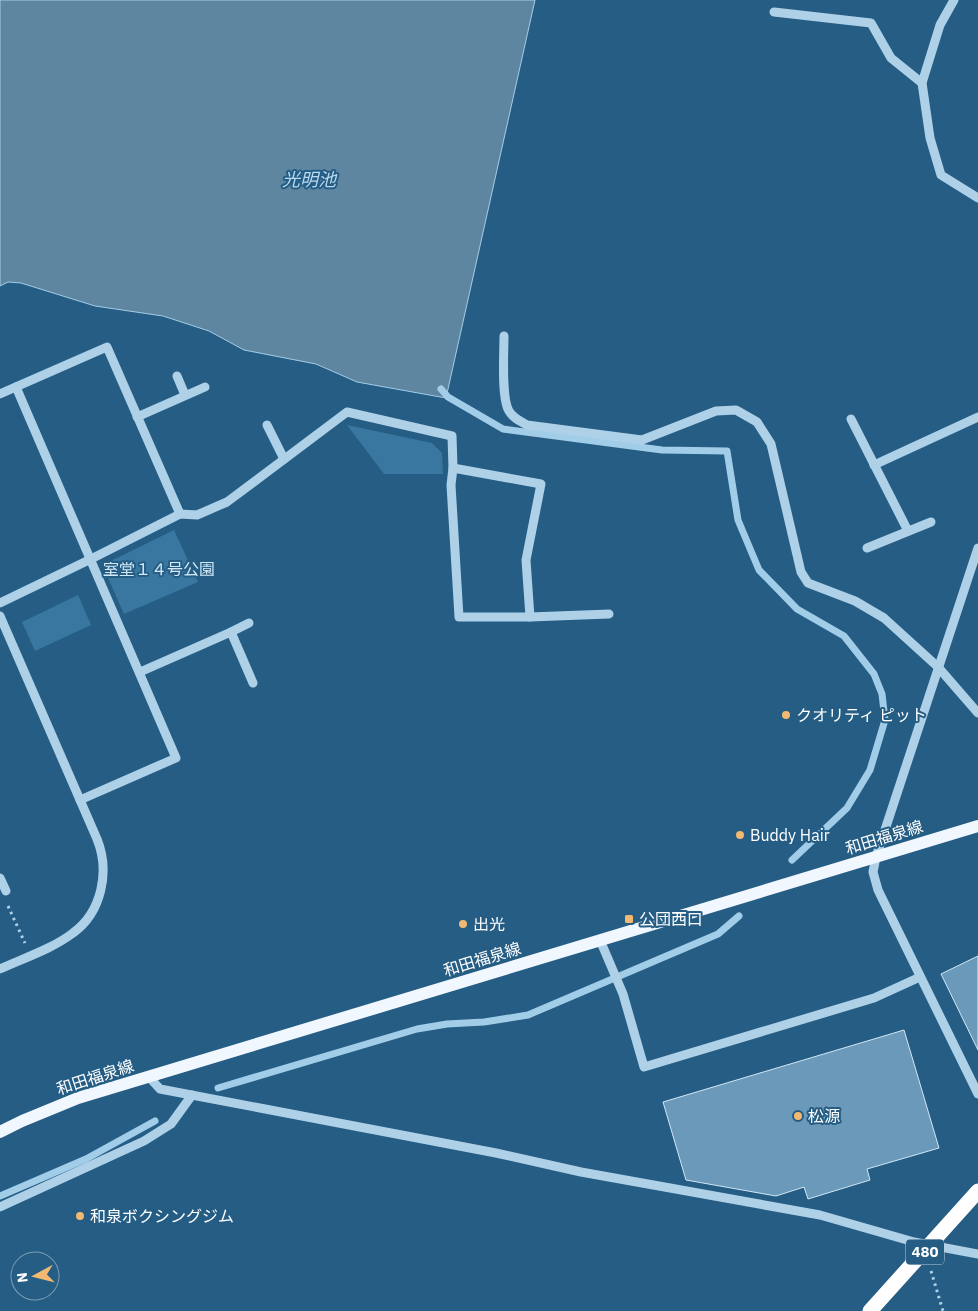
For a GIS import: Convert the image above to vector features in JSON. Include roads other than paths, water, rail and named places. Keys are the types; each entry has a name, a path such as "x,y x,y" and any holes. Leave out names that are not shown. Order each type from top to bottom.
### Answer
{"highway":[{"name":"480","path":"870,1311 928,1249 978,1191"}],"main road":[{"name":"和田福泉線","path":"0,1132 78,1098 978,826"}],"street":[{"path":"954,0 940,25 922,83 930,138 941,175 978,198"},
{"path":"774,12 871,23 891,58 922,83"},
{"path":"504,336 504,387 508,410 516,419 527,425 642,440 716,411 736,410 757,422 772,444 801,572 808,583 855,601 884,618 938,667 978,713"},
{"path":"0,394 107,347 180,514"},
{"path":"177,376 185,396"},
{"path":"16,387 176,758 80,800"},
{"path":"137,417 205,387"},
{"path":"0,603 91,560 180,514 197,515 227,502 347,412 452,436 453,468 451,485 459,617 609,614"},
{"path":"874,465 978,417"},
{"path":"851,419 908,531"},
{"path":"267,425 284,460"},
{"path":"453,468 541,484 526,560 530,617"},
{"path":"867,548 931,522"},
{"path":"978,548 876,857 873,872 878,890 978,1094"},
{"path":"0,616 101,850 104,869 100,895 86,922 62,941 0,969"},
{"path":"140,672 250,623"},
{"path":"231,632 253,683"},
{"path":"0,878 6,890"},
{"path":"600,940 623,994 644,1067 874,998 920,977"},
{"path":"149,1077 160,1089 496,1153 581,1172 820,1215 914,1242 928,1249 978,1254"},
{"path":"0,1207 144,1141 171,1124 192,1095"}],"water":[{"name":"光明池","path":"0,0 535,0 446,398 357,382 316,364 244,350 209,331 163,316 95,306 21,283 8,282 0,286"}],"waterway":[{"path":"441,389 448,397 503,429 662,450 727,451 738,520 759,570 797,609 844,636 874,674 882,694 885,720 870,770 847,808 792,860"},
{"path":"218,1088 417,1029 528,1015 718,934 739,916"},
{"path":"0,1196 86,1159 155,1121"}],"place":[{"name":"クオリティ ピット","path":"786,715"},
{"name":"Buddy Hair","path":"740,835"},
{"name":"公団西口","path":"629,919"},
{"name":"出光","path":"463,924"},
{"name":"松源","path":"798,1116"},
{"name":"和泉ボクシングジム","path":"80,1216"}],"park label":[{"name":"室堂１４号公園","path":"159,569"}]}
